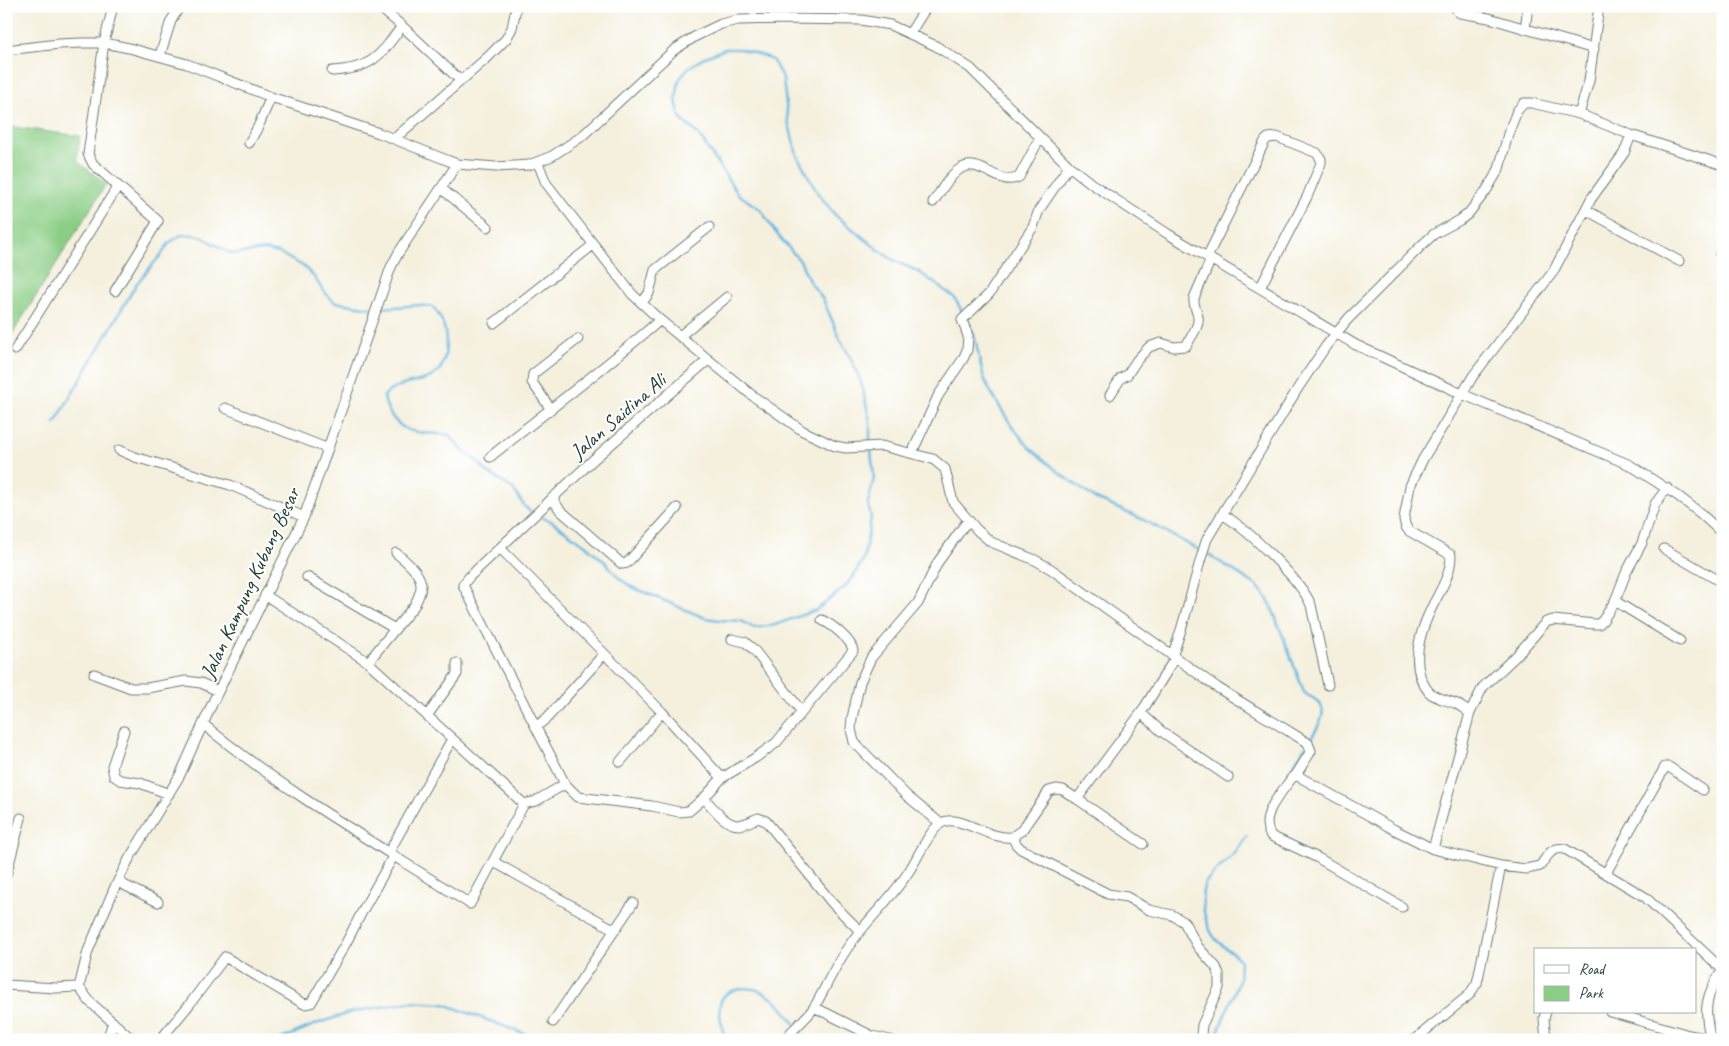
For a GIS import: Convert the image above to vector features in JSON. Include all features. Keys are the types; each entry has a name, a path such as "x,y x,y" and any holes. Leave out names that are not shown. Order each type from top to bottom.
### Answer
{"street":[{"path":"113,6 104,44 88,154 93,164 158,222 115,291"},
{"path":"160,55 171,21 180,6"},
{"path":"378,6 460,80"},
{"path":"910,33 927,6"},
{"path":"1456,6 1457,11 1460,13 1489,18 1594,49"},
{"path":"1526,29 1528,6"},
{"path":"1579,114 1589,81 1599,6"},
{"path":"394,138 488,57 506,39 512,28 516,8"},
{"path":"6,50 59,44 104,44 160,55 271,97 394,138 424,153 457,164 496,167 538,163 552,156 581,136 674,50 696,36 721,24 738,20 861,20 890,25 936,46 970,68 1069,166 1138,215 1335,334 1462,394 1630,465 1667,488 1704,516 1723,534"},
{"path":"332,71 347,70 376,59 402,26"},
{"path":"249,143 271,97"},
{"path":"1077,799 1141,713 1174,657 1207,539 1298,388 1335,334 1424,243 1434,234 1468,214 1496,177 1517,111 1524,103 1532,102 1579,114 1631,135 1723,165"},
{"path":"1470,712 1429,692 1418,674 1418,653 1422,634 1426,620 1446,578 1451,555 1409,531 1404,520 1406,498 1416,473 1472,376 1553,272 1598,188 1624,153 1631,135"},
{"path":"1110,395 1121,378 1127,375 1137,360 1149,348 1161,343 1174,347 1186,346 1199,319 1193,304 1209,258 1264,141 1268,138 1277,137 1316,153 1321,159 1321,164 1307,197 1260,288"},
{"path":"933,202 954,172 962,167 976,166 1007,180 1013,180 1018,177 1040,138"},
{"path":"538,163 546,183 632,294 708,360 782,418 803,431 840,447 869,446 912,453 933,459 945,469 953,502 968,520 991,542 1035,560 1051,569 1218,688 1308,743 1311,751 1267,815 1266,826 1271,836 1318,858 1402,907"},
{"name":"Jalan Kampung Kubang Besar","path":"79,987 88,951 129,859 180,775 218,691 304,517 326,448 391,267 457,164"},
{"path":"912,453 938,396 967,350 968,336 962,320 989,294 1033,227 1040,210 1069,166"},
{"path":"15,350 118,186"},
{"path":"442,189 488,227"},
{"path":"1586,210 1679,261"},
{"path":"642,304 649,293 655,270 709,227"},
{"path":"494,324 593,245"},
{"path":"680,335 727,297"},
{"path":"490,457 550,408 600,371 660,320"},
{"path":"550,408 532,382 533,374 578,339"},
{"name":"Jalan Saidina Ali","path":"536,727 463,585 469,577 552,498 708,360"},
{"path":"225,408 326,448"},
{"path":"119,450 135,458 230,485 304,517"},
{"path":"1433,848 1470,712 1483,687 1517,655 1546,622 1552,620 1599,624 1603,620 1615,601 1626,573 1642,543 1655,504 1667,488"},
{"path":"552,498 560,510 622,564 627,563 677,508"},
{"path":"1222,514 1235,522 1280,564 1308,596 1328,684"},
{"path":"940,823 908,796 854,742 851,729 852,718 860,682 871,658 918,603 938,562 968,520"},
{"path":"500,548 662,712 722,778"},
{"path":"1664,549 1723,583"},
{"path":"368,662 414,606 421,586 420,578 412,567 396,553"},
{"path":"307,577 395,629"},
{"path":"265,596 368,662 524,804"},
{"path":"1615,601 1680,641"},
{"path":"604,654 547,718 536,727 565,784 578,797 652,806 679,812 689,810 704,798 722,778 776,744 853,651 851,643 828,622 822,620"},
{"path":"732,639 745,642 754,650 802,712"},
{"path":"427,716 456,674 457,663"},
{"path":"94,674 131,688 147,688 186,681 201,683 218,691"},
{"path":"620,762 662,712"},
{"path":"1141,713 1161,731 1228,778"},
{"path":"203,724 235,751 470,904 524,804 536,801 565,784"},
{"path":"124,732 112,766 114,776 120,780 140,783 169,794"},
{"path":"160,1040 225,957 304,1004 310,1003 346,943 452,739"},
{"path":"1606,873 1665,767 1669,767 1703,790"},
{"path":"1296,775 1395,830 1433,848 1500,866 1523,869 1537,868 1551,850 1564,849 1635,890 1655,905 1723,970 1714,983 1706,1004 1707,1024 1711,1040 1617,1014"},
{"path":"784,1040 814,1007 838,961 860,931 898,886 940,823 951,820 995,837 1012,837 1022,830 1049,791 1056,789 1063,790 1143,844"},
{"path":"704,798 726,821 732,824 740,825 758,818 766,821 832,903 860,931"},
{"path":"6,875 21,818"},
{"path":"1012,837 1021,849 1108,894 1127,897 1149,910 1172,915 1184,922 1198,947 1216,967 1219,974 1219,988 1202,1025 1201,1035 1204,1040"},
{"path":"494,862 615,930"},
{"path":"1414,1040 1473,991 1479,974 1500,866"},
{"path":"118,882 158,902"},
{"path":"553,1022 633,903"},
{"path":"6,985 56,988 79,987 90,1002 132,1040"},
{"path":"814,1007 872,1036 890,1040"},
{"path":"1545,1014 1546,1040"},
{"path":"107,1040 113,1022"}],"green space":[{"path":"6,126 80,136 77,161 106,184 6,344"}],"waterway":[{"path":"538,516 551,521 584,544 606,563 620,579 632,587 705,618 741,621 754,628 775,625 816,610 844,588 864,558 871,517 868,503 874,478 870,421 861,382 823,299 809,281 801,262 776,233 761,210 738,194 698,134 682,120 679,114 676,100 679,80 688,68 705,57 725,49 740,49 767,57 773,61 783,79 788,121 797,155 817,192 835,215 880,251 893,260 919,272 954,297 963,313"},
{"path":"55,423 137,283 169,243 181,235 202,237 235,254 265,250 279,253 303,266 334,302 371,308"},
{"path":"383,308 419,305 433,307 441,319 446,338 444,359 439,370 423,380 393,389 384,396 386,406 391,415 403,427 410,430 449,435 461,449 478,462 487,472 513,489 525,507 530,511"},
{"path":"969,324 974,334 983,375 989,389 1011,425 1029,447 1094,498 1142,519 1201,551"},
{"path":"1206,553 1256,585 1266,596 1304,692 1321,705 1322,716 1318,727 1309,741"},
{"path":"1288,773 1306,746"},
{"path":"1216,1037 1239,981 1240,960 1223,946 1211,931 1204,912 1204,886 1211,876 1235,853 1247,836"},
{"path":"724,1040 720,1014 722,1000 729,992 747,988 758,990 768,995 785,1011 806,1040"},
{"path":"279,1040 316,1024 352,1012 410,1002 444,1004 541,1040"},
{"path":"1710,1008 1713,1021 1723,1033"},
{"path":"1206,1037 1216,1037 1219,1040"}]}
